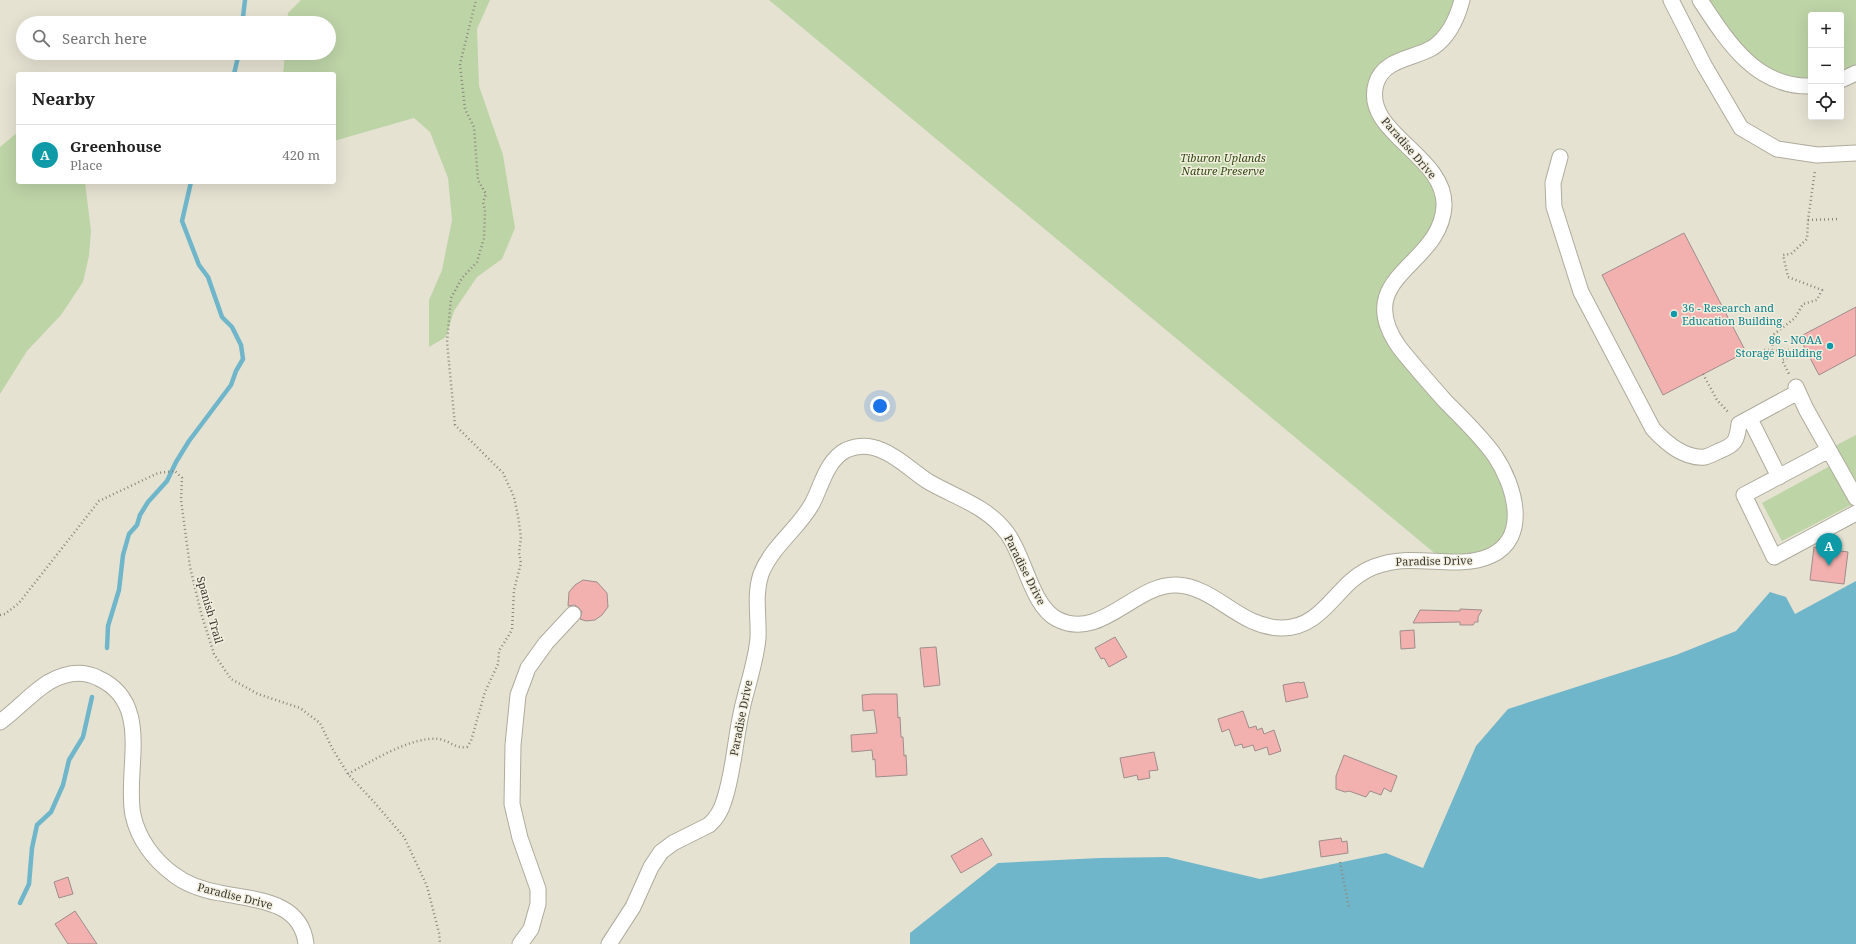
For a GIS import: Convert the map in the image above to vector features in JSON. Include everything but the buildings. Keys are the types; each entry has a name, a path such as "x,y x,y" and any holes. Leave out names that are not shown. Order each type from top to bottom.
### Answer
{"street":[{"name":"Paradise Drive","path":"609,944 633,907 658,855 673,842 709,825 714,821 722,808 729,785 741,713 757,647 757,593 761,575 773,553 806,515 833,461 850,449 864,446 882,450 926,480 971,502 991,516 1013,541 1041,604 1051,614 1068,623 1081,624 1095,621 1109,615 1148,592 1159,587 1174,585 1188,586 1197,589 1255,623 1269,627 1287,628 1311,621 1324,610 1351,581 1373,567 1403,561 1475,561 1491,556 1504,547 1513,535 1515,527 1515,512 1511,493 1499,463 1486,444 1399,347 1389,332 1384,316 1385,300 1388,293 1398,277 1434,238 1441,222 1444,206 1442,190 1434,174 1421,158 1393,132 1381,116 1375,99 1376,83 1381,74 1388,67 1396,62 1422,53 1433,47 1442,39 1455,21 1462,0"},
{"path":"1671,0 1704,65 1742,128 1777,149 1817,155 1856,153"},
{"path":"1700,0 1734,47 1756,69 1781,83 1808,86"},
{"path":"1844,79 1856,73"},
{"path":"1560,157 1553,183 1554,207 1581,292 1653,428 1666,444 1689,456 1705,457 1730,447 1738,437 1745,422 1797,389 1856,498"},
{"path":"1745,422 1779,477"},
{"path":"1829,450 1744,495 1774,558 1856,513"},
{"path":"520,944 531,929 538,904 538,889 520,838 512,804 513,745 518,694 528,668 546,643 573,614"},
{"name":"Paradise Drive","path":"0,722 42,687 64,676 72,674 88,674 110,684 122,698 131,722 134,748 131,790 132,806 137,828 148,849 163,866 186,882 211,891 267,902 288,912 302,927 306,944"}],"path":[{"path":"348,774 403,746 428,739 438,738 460,748 467,747 471,741 485,692 498,664 499,651 512,630 514,590 521,563 519,553 521,537 514,497 503,473 455,424 447,342 451,298 462,278 477,262 484,238 485,210 483,202 486,194 478,180 474,127 465,109 460,64 476,0"},
{"path":"1772,350 1773,335 1795,318 1803,304 1817,300 1822,290 1788,277 1783,255 1792,254 1807,239 1808,220 1817,155"},
{"path":"1808,220 1840,219"},
{"path":"1764,350 1791,350 1794,355 1782,360 1797,389"},
{"path":"1703,374 1717,400 1745,422"},
{"name":"Spanish Trail","path":"0,616 19,603 99,501 158,473 175,471 182,478 181,500 190,567 201,613 214,654 231,679 258,694 300,708 320,723 332,748 348,774 404,837 427,886 439,933 440,944"},
{"path":"1340,862 1349,908"}],"green space":[{"path":"301,0 490,0 477,29 479,86 503,155 515,228 502,259 477,277 454,311 446,337 429,347 429,300 442,270 452,220 448,178 430,132 414,118 336,140 336,72 283,72 284,60 336,60 336,16 288,16 288,13"},
{"name":"Tiburon Uplands Nature Preserve","path":"769,0 1462,0 1449,31 1388,67 1375,99 1414,151 1444,206 1406,268 1384,316 1477,435 1511,493 1504,547 1444,561"},
{"path":"1700,0 1856,0 1856,73 1844,79 1844,12 1808,12 1808,86 1773,80"},
{"path":"16,134 16,184 85,184 91,231 89,256 83,282 61,315 27,351 0,394 0,147"},
{"path":"1856,435 1856,483 1835,446"},
{"path":"1832,465 1853,504 1782,541 1762,503"}],"water":[{"path":"1856,581 1856,944 910,944 910,933 998,863 1100,858 1167,857 1260,879 1386,853 1423,868 1476,746 1508,709 1676,655 1736,631 1770,592 1786,597 1795,614"}],"waterway":[{"path":"243,16 245,0"},
{"path":"234,72 237,60"},
{"path":"107,648 108,626 119,590 123,555 129,534 137,525 140,515 148,502 167,481 176,462 189,441 231,385 236,371 243,359 241,345 232,327 222,317 208,277 199,265 182,221 191,184"},
{"path":"20,903 29,884 32,848 37,825 51,812 63,785 69,760 83,737 92,697"}],"place":[{"name":"36 - Research and Education Building","path":"1674,314"},
{"name":"86 - NOAA Storage Building","path":"1830,346"},
{"name":"Greenhouse","path":"1829,566"}]}
